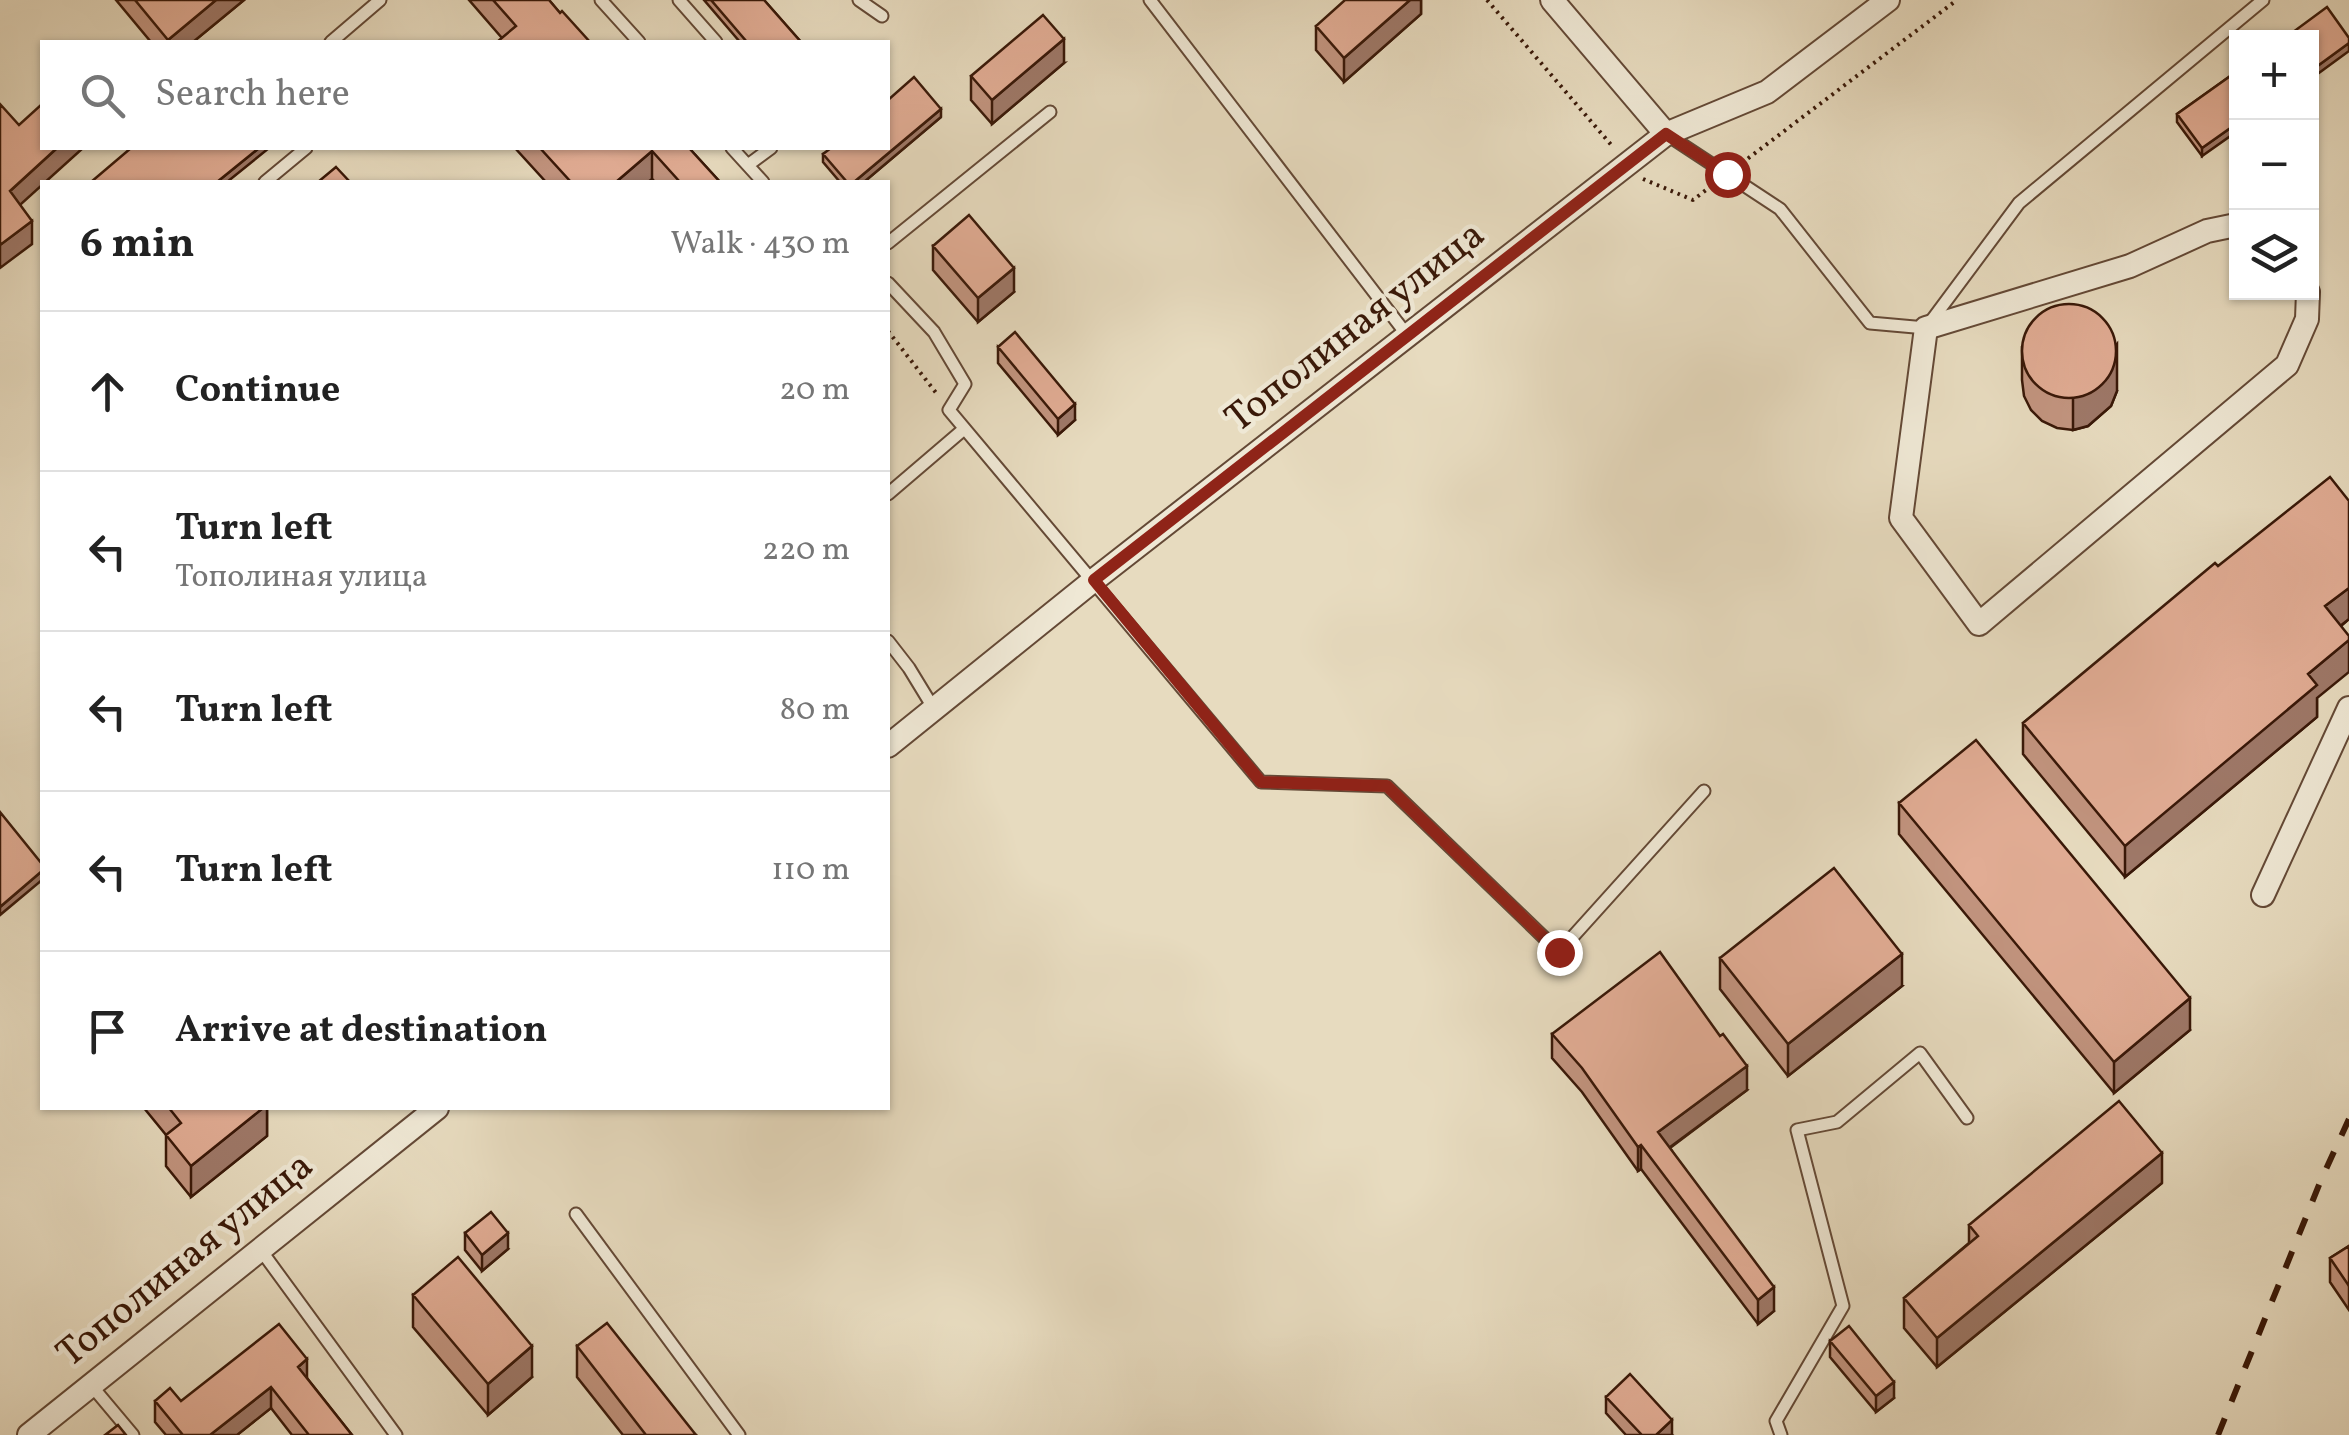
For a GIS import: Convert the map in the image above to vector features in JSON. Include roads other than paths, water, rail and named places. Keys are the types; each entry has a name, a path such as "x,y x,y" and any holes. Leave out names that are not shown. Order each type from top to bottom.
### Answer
{"street":[{"path":"1552,0 1666,134"},
{"name":"Тополиная улица","path":"890,744 1094,580 1666,134 1767,92 1888,0"},
{"path":"2229,226 2207,231 2130,266 1926,328 1901,518 1979,624 2286,365 2306,319 2307,300"},
{"path":"2263,896 2349,708"},
{"name":"Тополиная улица","path":"29,1435 434,1110"}],"lane":[{"path":"333,40 380,0"},
{"path":"601,0 637,40"},
{"path":"680,0 714,40"},
{"path":"860,0 882,16"},
{"path":"1150,0 1407,335"},
{"path":"1666,134 1780,209 1870,324 1926,328 2019,203 2263,0"},
{"path":"890,241 1050,112"},
{"path":"267,180 304,150"},
{"path":"734,150 762,180"},
{"path":"748,166 768,150"},
{"path":"890,285 934,332 965,384 950,410 964,429 1261,782 1387,786 1559,952 1704,791"},
{"path":"890,492 964,429"},
{"path":"890,644 934,709"},
{"path":"1781,1435 1776,1421 1843,1306 1798,1130 1837,1122 1920,1053 1968,1118"},
{"path":"576,1214 739,1435"},
{"path":"260,1249 396,1435"},
{"path":"91,1385 132,1435"}],"railway":[{"path":"2218,1435 2349,1119"}]}
